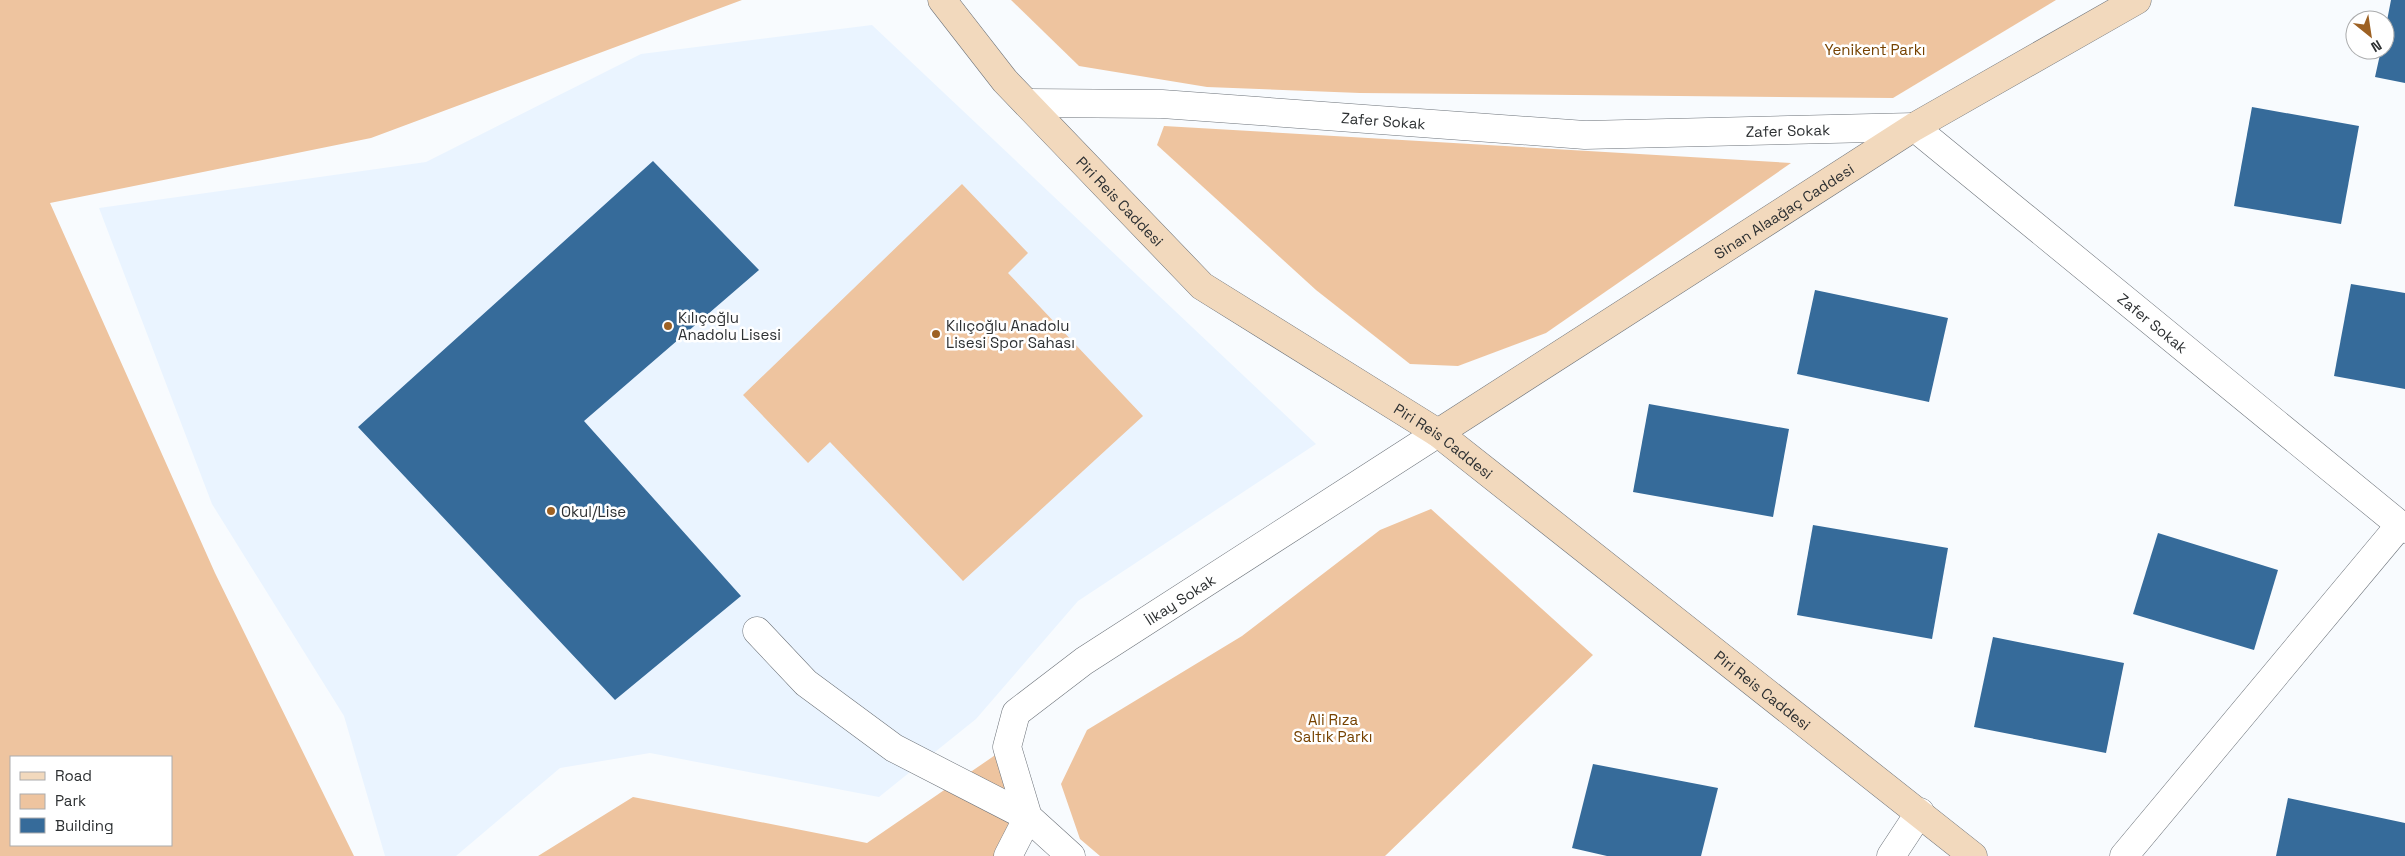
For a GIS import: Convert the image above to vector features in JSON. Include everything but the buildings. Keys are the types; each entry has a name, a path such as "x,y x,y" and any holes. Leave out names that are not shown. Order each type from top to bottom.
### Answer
{"main road":[{"name":"Piri Reis Caddesi","path":"942,0 1005,81 1029,103 1202,286 1438,433 1920,812 1973,856"},
{"name":"Sinan Alaağaç Caddesi","path":"1438,433 1914,127 2138,0"}],"street":[{"name":"Zafer Sokak","path":"1029,103 1162,104 1585,135 1914,127 2403,526"},
{"name":"İlkay Sokak","path":"1028,817 1007,747 1016,713 1084,661 1438,433"},
{"path":"2124,856 2403,526"},
{"path":"757,631 806,683 894,748 1028,817 1071,856"},
{"path":"1891,856 1920,812"},
{"path":"1008,856 1028,817"}],"shaded area":[{"name":"Kılıçoğlu Anadolu Lisesi","path":"872,25 1316,444 1078,601 976,719 879,797 650,753 560,768 456,856 385,856 344,716 212,504 99,208 426,162 641,54"}],"green space":[{"path":"0,0 742,0 371,138 50,203 215,573 354,856 0,856"},
{"name":"Yenikent Parkı","path":"1011,0 2056,0 1893,98 1360,93 1207,87 1079,66"},
{"path":"1164,126 1791,163 1546,333 1458,366 1410,364 1316,290 1157,145"},
{"name":"Kılıçoğlu Anadolu Lisesi Spor Sahası","path":"962,184 1028,253 1008,273 1143,416 963,581 830,442 808,463 743,395"},
{"name":"Ali Rıza Saltık Parkı","path":"1431,509 1593,655 1385,856 1100,856 1080,839 1061,784 1087,730 1242,636 1380,530"},
{"path":"1007,747 1028,817 1008,856 538,856 633,797 867,843"}],"place":[{"name":"Kılıçoğlu Anadolu Lisesi","path":"668,326"},
{"name":"Kılıçoğlu Anadolu Lisesi Spor Sahası","path":"936,334"},
{"name":"Okul/Lise","path":"551,511"}]}
